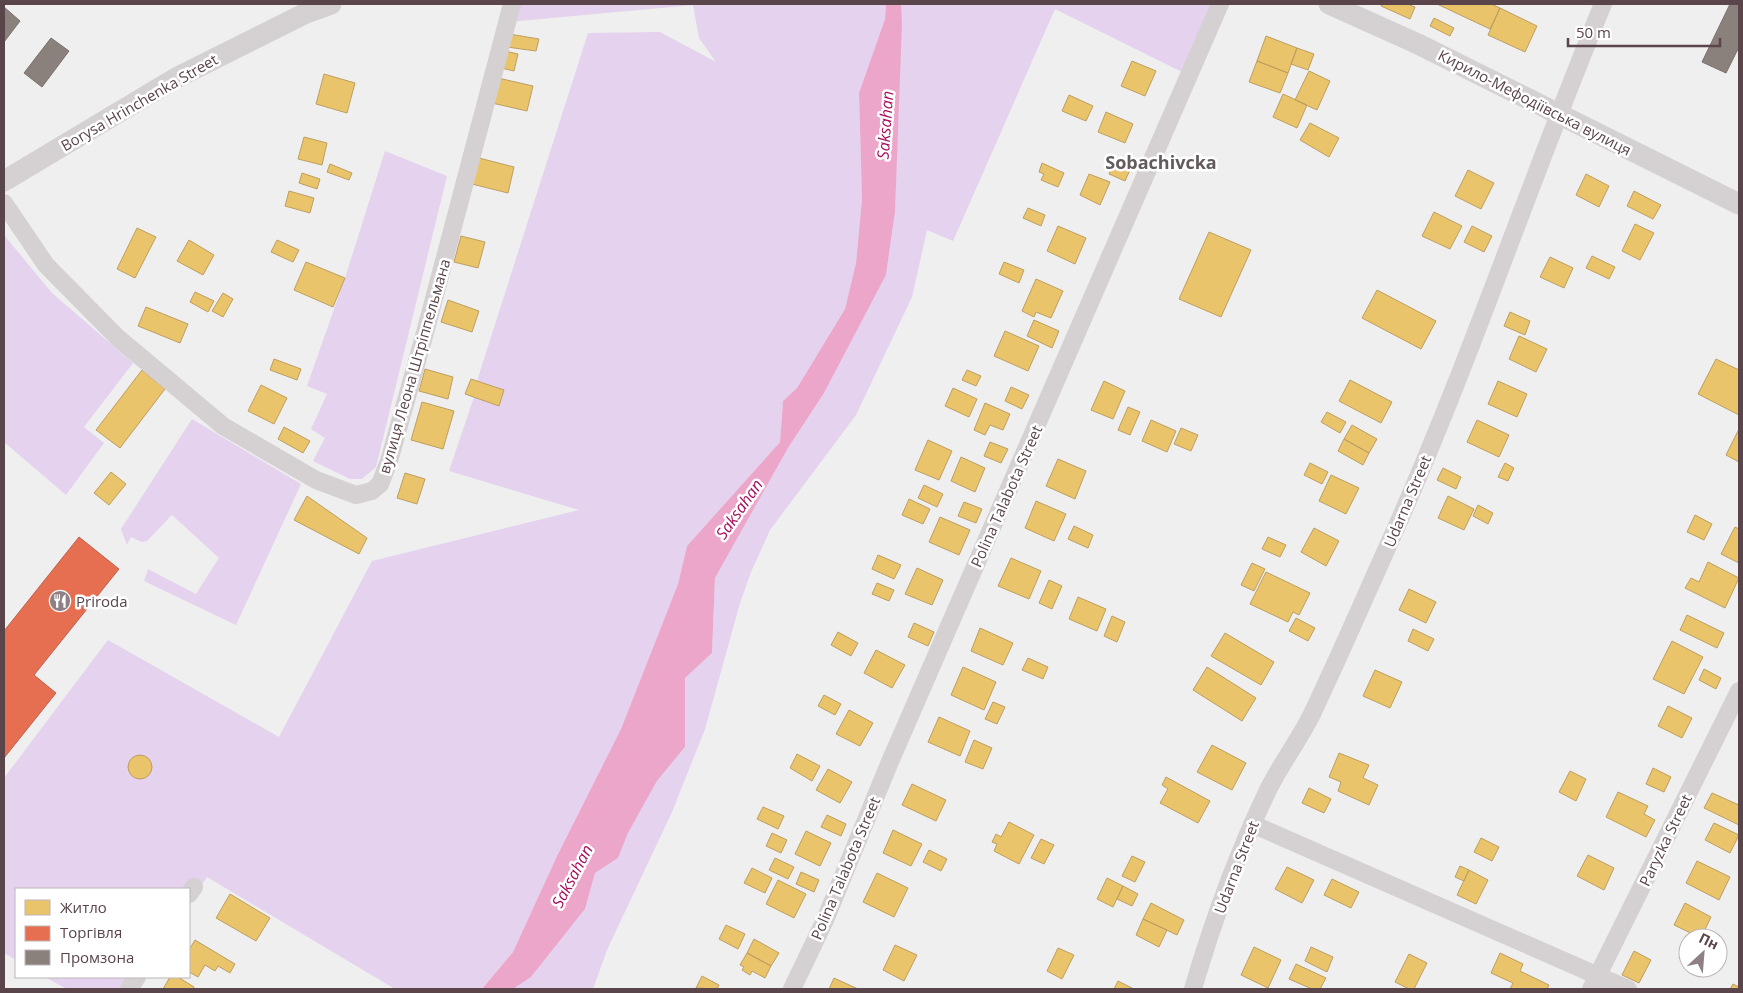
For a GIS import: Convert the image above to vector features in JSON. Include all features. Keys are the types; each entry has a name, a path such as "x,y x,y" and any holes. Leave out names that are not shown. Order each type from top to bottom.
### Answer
{"street":[{"name":"Borysa Hrinchenka Street","path":"4,181 176,78 306,8 332,4"},
{"name":"вулиця Леона Штріппельмана","path":"4,203 53,272 118,338 222,426 316,480 356,495 372,491 380,484 391,452 426,329 512,4"},
{"name":"Polina Talabota Street","path":"792,989 828,911 889,764 1220,4"},
{"name":"Кирило-Мефодіївська вулиця","path":"1329,4 1418,44 1739,204"},
{"name":"Udarna Street","path":"1193,989 1204,952 1252,824 1270,784 1290,755 1311,716 1397,525 1495,286 1558,114 1603,4"},
{"name":"Paryzka Street","path":"1595,982 1739,691"},
{"path":"1252,824 1595,982 1628,989"},
{"path":"129,989 136,978"}],"shaded area":[{"path":"512,4 886,4 885,19 859,93 862,199 856,263 845,309 797,388 783,401 780,442 687,546 678,584 621,729 557,856 513,952 482,989 395,989 207,877 190,902 190,888 15,888 15,959 4,953 4,778 108,640 279,737 372,561 579,510 449,471 474,397 499,406 504,391 477,381 588,33 660,32 716,62 699,38 693,5 507,22"},
{"path":"901,4 1220,4 1190,76 1055,9 953,241 927,230 912,297 856,415 770,530 751,572 740,603 705,729 672,812 607,950 593,989 513,989 531,977 585,909 595,873 618,858 628,833 657,781 685,747 685,678 712,653 715,578 788,448 824,393 886,275 895,212"},
{"path":"385,151 447,176 376,467 362,479 350,479 313,461 325,438 311,429 327,394 307,386 345,278"},
{"path":"4,235 52,293 133,363 84,427 104,443 66,495 4,442"},
{"path":"192,419 301,484 236,625 144,581 148,569 196,594 219,558 172,515 147,541 142,542 131,537 127,545 121,529"},
{"path":"47,978 138,978 131,989 67,989"}],"water":[{"name":"Saksahan","path":"886,4 901,4 902,23 895,212 886,275 824,393 788,448 715,578 712,653 685,678 685,747 657,781 628,833 618,858 595,873 585,909 531,977 513,989 482,989 513,952 557,856 621,729 678,584 687,546 780,442 783,401 797,388 845,309 856,263 862,199 859,93 885,19"}],"building: Житло":[{"path":"1382,4 1407,4 1415,7 1410,19 1381,6"},
{"path":"1437,4 1491,4 1500,8 1490,29"},
{"path":"1500,8 1537,26 1525,52 1488,35"},
{"path":"1434,18 1454,28 1450,36 1430,26"},
{"path":"509,34 539,39 536,51 507,47"},
{"path":"1266,36 1297,48 1288,73 1257,61"},
{"path":"1297,48 1314,54 1308,70 1291,64"},
{"path":"505,51 518,54 514,71 501,68"},
{"path":"1132,61 1156,71 1145,96 1121,86"},
{"path":"1257,61 1288,73 1280,93 1249,82"},
{"path":"1309,71 1330,81 1317,110 1295,100"},
{"path":"324,74 355,83 347,113 316,104"},
{"path":"498,78 533,86 527,111 492,103"},
{"path":"1283,94 1307,105 1297,128 1273,117"},
{"path":"1069,95 1093,106 1086,121 1062,111"},
{"path":"1106,112 1133,124 1125,143 1098,132"},
{"path":"1310,123 1339,138 1329,157 1300,140"},
{"path":"304,137 327,143 322,165 298,159"},
{"path":"479,158 514,167 508,193 472,184"},
{"path":"1114,162 1130,170 1125,181 1109,174"},
{"path":"1042,163 1064,173 1058,187 1041,180 1044,174 1039,172"},
{"path":"330,164 352,173 349,180 327,172"},
{"path":"1468,170 1494,183 1481,209 1455,196"},
{"path":"302,173 320,179 317,189 299,183"},
{"path":"1089,174 1110,182 1100,205 1080,195"},
{"path":"1586,174 1609,186 1599,207 1576,195"},
{"path":"289,191 314,198 310,213 285,206"},
{"path":"1634,191 1661,205 1653,219 1627,206"},
{"path":"1028,208 1045,215 1041,226 1023,218"},
{"path":"1434,212 1462,226 1450,249 1422,236"},
{"path":"1635,224 1654,233 1640,260 1622,251"},
{"path":"1058,226 1086,238 1075,264 1047,251"},
{"path":"1472,226 1492,236 1484,252 1464,242"},
{"path":"137,228 156,237 135,278 117,269"},
{"path":"1209,232 1251,250 1221,317 1179,299"},
{"path":"461,236 485,242 478,268 454,262"},
{"path":"189,240 214,255 203,275 177,261"},
{"path":"277,240 299,250 293,262 271,252"},
{"path":"1592,256 1615,267 1609,279 1586,268"},
{"path":"1550,257 1573,268 1564,288 1540,277"},
{"path":"306,262 345,278 333,307 294,290"},
{"path":"1004,262 1024,270 1019,283 999,274"},
{"path":"1036,279 1063,291 1051,318 1036,312 1034,317 1022,311"},
{"path":"1377,290 1436,321 1421,349 1362,318"},
{"path":"195,292 214,301 208,312 190,302"},
{"path":"223,293 233,299 223,317 212,311"},
{"path":"448,300 479,311 472,332 441,322"},
{"path":"146,307 188,324 180,343 138,326"},
{"path":"1510,312 1530,321 1525,335 1504,326"},
{"path":"1034,320 1059,331 1052,348 1027,336"},
{"path":"1005,331 1039,346 1028,371 994,356"},
{"path":"1519,336 1547,349 1536,372 1509,359"},
{"path":"274,359 301,369 297,380 270,370"},
{"path":"1716,359 1739,370 1739,415 1698,394"},
{"path":"425,369 453,377 448,399 419,391"},
{"path":"142,370 165,389 120,448 96,430"},
{"path":"967,370 981,376 976,386 962,380"},
{"path":"471,379 504,390 499,406 465,394"},
{"path":"1350,380 1392,402 1381,423 1339,401"},
{"path":"1104,381 1125,391 1113,419 1091,410"},
{"path":"1498,381 1527,394 1517,417 1488,404"},
{"path":"261,385 287,398 274,424 248,411"},
{"path":"1011,387 1029,395 1022,409 1005,401"},
{"path":"953,388 977,399 969,417 945,406"},
{"path":"422,402 454,411 443,449 411,440"},
{"path":"985,403 1010,414 1003,430 990,425 985,435 974,430"},
{"path":"1128,407 1140,412 1130,435 1118,430"},
{"path":"1327,412 1346,422 1340,433 1321,422"},
{"path":"1151,420 1176,431 1167,452 1142,441"},
{"path":"1477,420 1509,435 1499,457 1467,442"},
{"path":"1352,425 1377,439 1369,453 1344,439"},
{"path":"284,427 310,441 303,453 278,439"},
{"path":"1181,428 1198,435 1191,451 1174,444"},
{"path":"1739,429 1739,462 1726,455"},
{"path":"1344,439 1369,453 1363,465 1338,451"},
{"path":"928,440 952,451 939,480 915,470"},
{"path":"990,442 1008,449 1001,463 984,456"},
{"path":"961,457 985,468 975,492 951,481"},
{"path":"1058,459 1086,471 1075,499 1046,486"},
{"path":"1310,463 1328,472 1322,484 1304,475"},
{"path":"1505,463 1514,468 1508,481 1498,477"},
{"path":"1443,468 1461,477 1456,489 1437,480"},
{"path":"111,472 126,484 109,505 94,493"},
{"path":"405,473 425,479 417,504 397,498"},
{"path":"1331,475 1359,488 1346,514 1319,501"},
{"path":"924,485 943,494 937,507 918,498"},
{"path":"307,496 367,538 359,554 294,520"},
{"path":"1448,496 1474,509 1464,530 1438,518"},
{"path":"909,499 930,509 923,524 902,515"},
{"path":"1036,501 1066,514 1054,541 1025,528"},
{"path":"964,502 982,509 976,523 958,516"},
{"path":"1478,505 1493,513 1488,524 1473,516"},
{"path":"1695,515 1712,524 1704,540 1687,532"},
{"path":"940,517 970,530 959,555 929,542"},
{"path":"1074,526 1093,535 1088,548 1068,539"},
{"path":"1735,527 1739,529 1739,563 1721,554"},
{"path":"1314,528 1339,541 1326,566 1301,552"},
{"path":"1268,537 1286,545 1280,557 1262,549"},
{"path":"878,555 901,565 894,579 872,569"},
{"path":"1011,558 1041,571 1029,599 998,586"},
{"path":"1708,562 1739,578 1725,608 1685,588 1691,578 1699,582"},
{"path":"1252,563 1265,569 1254,591 1241,585"},
{"path":"917,568 943,580 932,605 905,594"},
{"path":"1266,572 1310,593 1299,615 1293,612 1288,622 1250,604"},
{"path":"1049,580 1062,586 1052,609 1039,603"},
{"path":"877,583 894,590 889,601 872,594"},
{"path":"1409,589 1436,602 1426,623 1399,610"},
{"path":"1078,597 1106,609 1097,631 1069,619"},
{"path":"1687,615 1724,633 1717,648 1680,630"},
{"path":"1112,616 1125,622 1117,642 1104,636"},
{"path":"1296,618 1315,628 1308,641 1289,631"},
{"path":"914,623 934,632 928,646 908,637"},
{"path":"980,628 1013,643 1003,665 971,651"},
{"path":"1413,629 1434,639 1428,651 1408,641"},
{"path":"838,632 858,643 851,656 831,645"},
{"path":"1225,633 1274,662 1261,685 1211,656"},
{"path":"1672,641 1703,657 1684,694 1653,679"},
{"path":"876,650 905,665 892,688 864,673"},
{"path":"1028,658 1048,667 1043,679 1022,670"},
{"path":"963,667 996,682 984,710 951,695"},
{"path":"1207,667 1256,698 1242,721 1193,690"},
{"path":"1704,669 1721,678 1716,689 1699,680"},
{"path":"1375,670 1402,682 1390,708 1363,696"},
{"path":"824,695 841,704 835,715 818,706"},
{"path":"993,702 1005,707 997,724 985,719"},
{"path":"1668,706 1692,718 1682,738 1658,726"},
{"path":"849,710 873,723 860,746 836,734"},
{"path":"939,717 970,731 960,756 928,742"},
{"path":"974,740 992,748 983,769 965,762"},
{"path":"1212,745 1246,763 1232,790 1197,772"},
{"path":"1339,753 1369,765 1363,778 1378,785 1369,805 1338,791 1341,782 1329,777"},
{"path":"797,754 820,766 812,781 790,768"},
{"path":"140,755 148,759 152,767 148,775 140,779 132,775 128,767 132,759"},
{"path":"1653,768 1671,777 1664,792 1646,784"},
{"path":"828,769 852,782 840,803 816,790"},
{"path":"1570,771 1586,779 1576,801 1559,792"},
{"path":"1166,777 1210,801 1198,823 1160,803 1168,789 1162,785"},
{"path":"912,784 946,800 936,821 902,805"},
{"path":"1309,788 1331,799 1324,813 1302,803"},
{"path":"1618,792 1648,806 1644,814 1655,820 1646,837 1606,817"},
{"path":"1712,793 1739,805 1739,825 1704,808"},
{"path":"763,807 784,816 778,829 757,819"},
{"path":"827,815 846,824 841,836 821,827"},
{"path":"1009,822 1034,835 1019,864 994,851 997,844 992,842 996,834 1001,837"},
{"path":"1714,823 1739,835 1730,853 1705,840"},
{"path":"893,830 922,844 911,866 883,853"},
{"path":"806,831 831,843 820,866 795,854"},
{"path":"772,833 787,840 781,853 766,846"},
{"path":"1481,838 1499,847 1492,861 1474,852"},
{"path":"1041,839 1054,845 1044,864 1031,858"},
{"path":"929,850 947,859 941,871 923,862"},
{"path":"1588,855 1614,868 1604,890 1577,876"},
{"path":"1132,856 1145,862 1135,882 1122,876"},
{"path":"775,858 794,867 788,879 769,870"},
{"path":"1697,861 1730,877 1719,900 1686,883"},
{"path":"1460,866 1469,870 1464,881 1455,877"},
{"path":"1287,867 1314,880 1302,903 1275,889"},
{"path":"752,868 772,878 765,893 744,883"},
{"path":"1469,870 1488,880 1476,904 1457,895"},
{"path":"801,872 819,880 814,892 796,884"},
{"path":"877,873 908,888 894,917 863,902"},
{"path":"1107,878 1123,886 1113,907 1097,899"},
{"path":"1332,879 1359,892 1351,908 1324,895"},
{"path":"778,880 806,894 794,918 766,904"},
{"path":"1123,886 1138,894 1132,906 1117,899"},
{"path":"230,894 270,918 256,941 216,918"},
{"path":"1151,903 1184,920 1177,935 1143,919"},
{"path":"1685,903 1711,917 1706,928 1680,928 1674,925"},
{"path":"1143,919 1167,930 1159,947 1136,935"},
{"path":"726,925 745,934 738,949 719,939"},
{"path":"754,939 779,953 771,966 747,953"},
{"path":"195,940 235,964 230,973 218,966 215,971 205,965 198,977 190,973 190,948"},
{"path":"895,945 917,955 904,981 883,970"},
{"path":"1254,947 1281,960 1268,988 1241,975"},
{"path":"1311,947 1333,957 1327,972 1305,961"},
{"path":"1058,948 1074,955 1062,979 1047,971"},
{"path":"1634,951 1651,960 1639,983 1622,975"},
{"path":"747,953 771,966 765,978 752,971 750,975 742,970 744,967 740,965"},
{"path":"1500,953 1523,964 1520,971 1549,985 1547,989 1510,989 1513,983 1491,973"},
{"path":"1409,954 1427,963 1414,989 1409,989 1395,982"},
{"path":"1296,964 1326,978 1320,989 1312,989 1289,979"},
{"path":"702,976 719,985 717,989 696,988"},
{"path":"169,978 180,978 194,987 193,989 163,989"},
{"path":"834,978 858,989 829,989"},
{"path":"1118,981 1134,989 1114,989"},
{"path":"1733,984 1739,987 1739,989 1730,989"}],"building: Торгівля":[{"path":"79,537 119,569 34,675 56,693 4,758 4,631"}],"building: Промзона":[{"path":"1730,4 1739,4 1739,47 1726,73 1702,62"},
{"path":"4,7 20,21 4,42"},
{"path":"51,38 69,51 42,87 24,73"}],"place":[{"name":"Priroda","path":"60,601"}],"district":[{"name":"Sobachivcka","path":"1161,162"}]}
